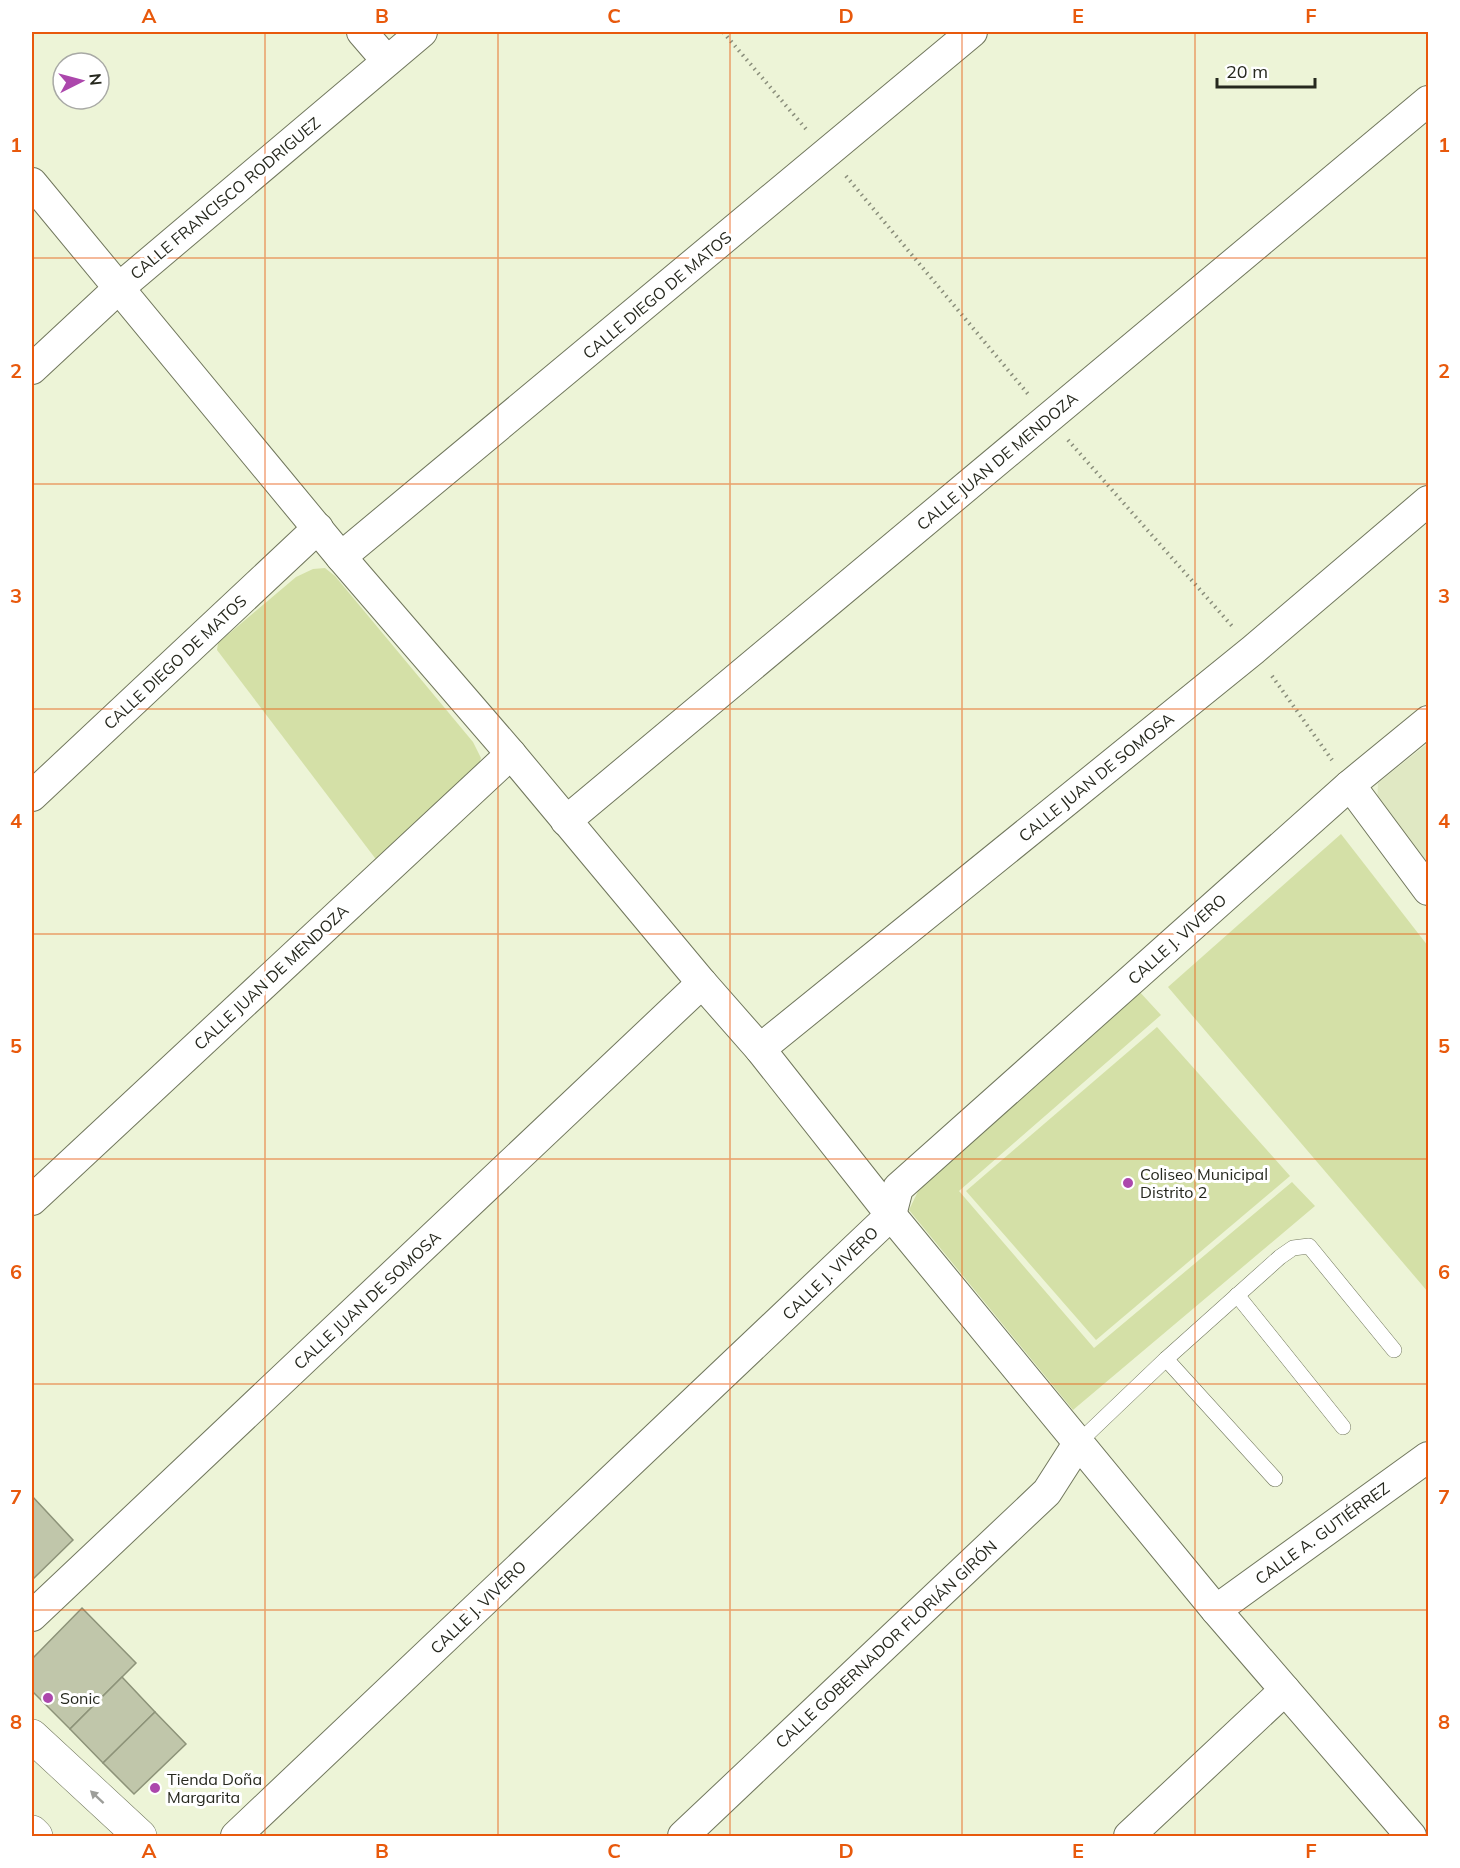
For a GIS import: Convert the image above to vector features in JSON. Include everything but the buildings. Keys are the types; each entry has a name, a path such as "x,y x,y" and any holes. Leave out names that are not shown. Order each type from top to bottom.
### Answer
{"main road":[{"path":"32,1736 140,1836"},
{"path":"32,1832 36,1836"}],"street":[{"path":"362,32 387,61"},
{"name":"CALLE FRANCISCO RODRIGUEZ","path":"32,369 119,288 422,32"},
{"name":"CALLE DIEGO DE MATOS","path":"341,557 972,32"},
{"name":"CALLE JUAN DE MENDOZA","path":"566,821 1428,101"},
{"path":"32,183 341,557 760,1049 891,1215 1216,1610 1411,1836"},
{"name":"CALLE JUAN DE SOMOSA","path":"760,1049 1253,650 1428,501"},
{"name":"CALLE DIEGO DE MATOS","path":"32,796 318,528"},
{"name":"CALLE J. VIVERO","path":"236,1836 891,1215 898,1188 1350,785 1428,721"},
{"name":"CALLE JUAN DE MENDOZA","path":"32,1200 511,754"},
{"path":"1350,785 1428,890"},
{"name":"CALLE JUAN DE SOMOSA","path":"32,1616 702,983"},
{"name":"CALLE GOBERNADOR FLORIÁN GIRÓN","path":"683,1836 1047,1492 1078,1442"},
{"name":"CALLE A. GUTIÉRREZ","path":"1216,1610 1428,1457"},
{"path":"1129,1836 1285,1690"}],"lane":[{"path":"1078,1442 1166,1359 1293,1248 1309,1246 1394,1350"},
{"path":"1237,1295 1343,1427"},
{"path":"1166,1359 1275,1479"}],"shaded area":[{"path":"325,568 335,576 473,742 481,758 477,769 378,862 217,650 218,643 296,577 313,569"},
{"path":"1428,743 1428,877 1377,810 1378,783"},
{"path":"1341,834 1428,946 1428,1292 1168,987"},
{"path":"1137,989 1161,1015 959,1191 1094,1348 1292,1182 1315,1206 1073,1410 909,1210 922,1183"},
{"name":"Coliseo Municipal Distrito 2","path":"1157,1027 1290,1176 1096,1340 966,1191"}],"place":[{"name":"Coliseo Municipal Distrito 2","path":"1128,1183"},
{"name":"Sonic","path":"48,1698"},
{"name":"Tienda Doña Margarita","path":"155,1788"}]}
